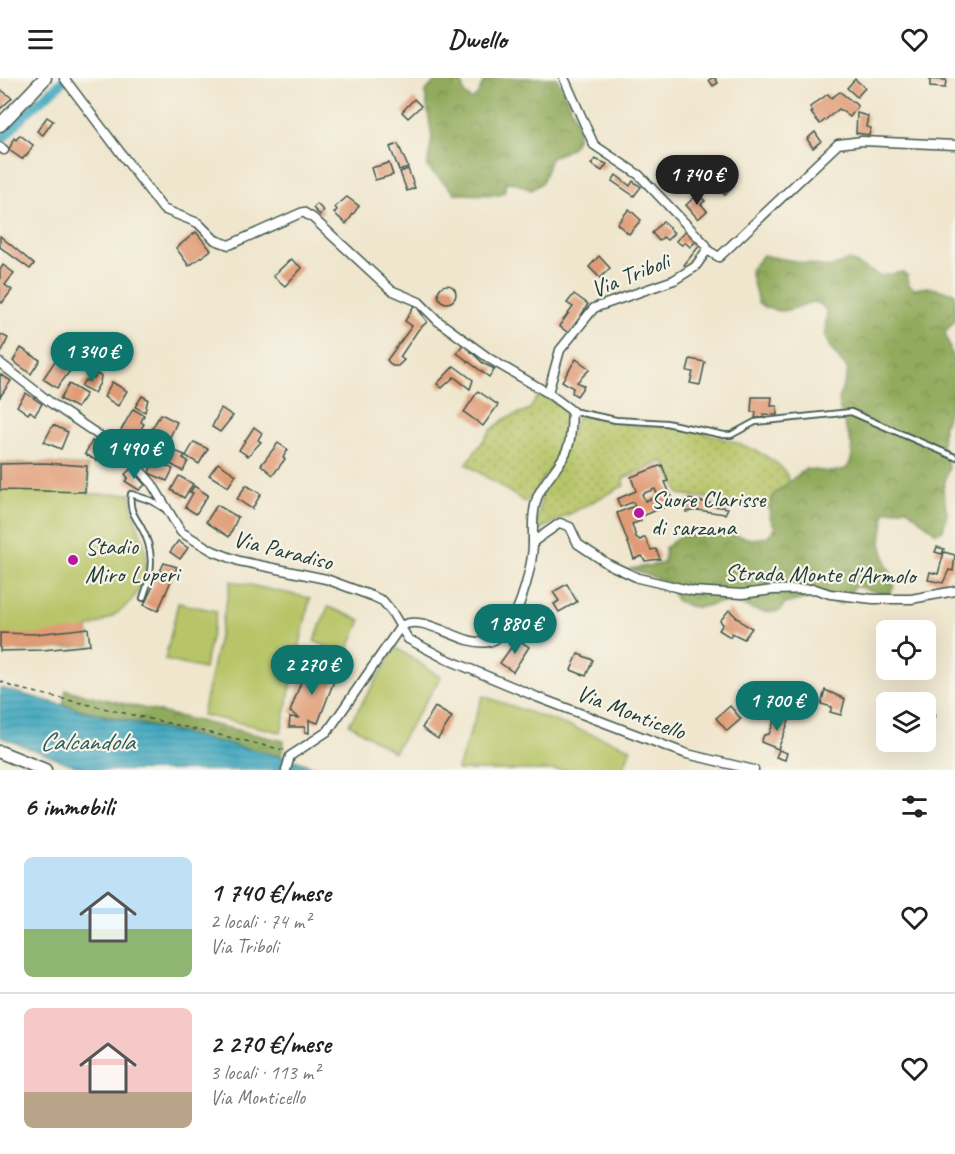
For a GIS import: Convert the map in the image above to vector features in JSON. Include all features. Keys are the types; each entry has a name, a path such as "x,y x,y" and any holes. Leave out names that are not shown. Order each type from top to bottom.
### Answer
{"street":[{"path":"0,124 45,78"},
{"path":"64,78 163,208 198,223 215,240 229,245 303,212 391,290 419,302 438,321 490,359 548,393 572,411 568,448 537,498 533,520 533,542 522,599 512,621 498,638 482,643 424,624 406,622 328,731 290,756 286,770"},
{"name":"Via Triboli","path":"548,393 560,350 594,308 674,280 695,267 707,250 706,245 639,175 594,146 564,78"},
{"path":"707,250 716,256 725,254 838,144 862,141 955,145"},
{"name":"Via Paradiso","path":"0,363 51,403 125,453 152,484 182,532 213,552 238,561 326,579 372,596 383,601 401,626"},
{"name":"Strada Monte d'Armolo","path":"533,542 560,523 565,524 570,526 578,544 608,564 638,578 693,591 742,594 773,590 815,589 873,599 911,598 955,591"},
{"name":"Via Monticello","path":"401,626 405,636 412,642 473,671 687,754 754,770"},
{"path":"0,752 45,770"}],"lane":[{"path":"572,411 616,420 666,423 724,435 731,435 755,422 851,412 955,457"},
{"path":"143,598 152,574 152,555 147,539 131,510 131,494 152,501 167,510"}],"path":[{"path":"0,681 12,687 289,751 290,756"}],"green space":[{"path":"438,78 461,78 464,93 472,100 478,94 485,78 557,78 577,125 578,135 575,143 566,151 551,158 542,183 531,190 513,182 505,183 505,191 500,195 456,194 427,167 432,138 425,92"},
{"path":"763,255 830,268 849,260 880,276 902,272 908,276 908,284 914,289 927,287 955,293 955,320 945,332 954,362 955,392 943,429 942,445 949,467 943,489 947,514 943,530 936,533 906,508 885,512 881,543 887,566 894,579 894,587 889,593 882,594 855,586 841,604 813,597 784,604 781,610 768,613 731,603 693,607 676,600 667,582 630,569 664,563 665,548 680,536 724,533 752,539 767,537 775,528 769,515 773,495 805,469 832,472 846,469 851,461 851,444 839,402 848,370 826,340 826,310 814,302 779,311 758,303 750,270"},
{"path":"539,394 567,409 568,423 557,457 529,500 525,502 466,464 491,430 505,419 530,409"},
{"path":"578,416 637,426 669,426 719,437 773,461 784,471 789,483 773,495 770,508 679,494 664,461 623,478 625,485 535,532 542,494"},
{"name":"Stadio Miro Luperi","path":"0,463 88,466 88,494 131,494 134,515 145,548 144,576 140,588 124,608 101,623 88,628 90,645 43,650 0,651"},
{"path":"231,581 310,598 281,732 202,715"},
{"path":"178,603 217,611 204,669 165,660"},
{"path":"328,607 361,620 346,655 314,641"},
{"path":"396,648 441,677 394,752 349,724"},
{"path":"66,690 284,741 281,757 63,705"},
{"path":"483,696 631,748 623,770 457,770"}],"water":[{"name":"Calcandola","path":"0,688 99,715 289,758 322,770 86,770 0,737"}],"building":[{"path":"715,78 718,83 713,86 709,80"},
{"path":"855,79 865,88 857,97 847,88"},
{"path":"930,79 946,80 945,88 930,87"},
{"path":"0,89 12,98 0,109"},
{"path":"840,92 858,106 850,117 839,109 820,124 811,113 813,112 810,107 828,94 831,98"},
{"path":"414,99 421,106 408,118 402,112"},
{"path":"857,113 868,116 866,127 871,128 869,135 856,133"},
{"path":"47,117 53,121 43,135 37,131"},
{"path":"815,132 821,141 813,148 807,139"},
{"path":"20,135 33,145 22,159 9,150 14,138 16,140"},
{"path":"398,144 408,167 399,170 390,147"},
{"path":"595,159 607,164 602,171 591,164"},
{"path":"389,163 393,175 375,180 371,168"},
{"path":"408,169 415,188 407,191 400,172"},
{"path":"616,175 630,186 633,181 641,187 634,196 612,181"},
{"path":"723,179 725,182 728,179 734,186 725,195 717,184"},
{"path":"698,194 705,201 701,204 707,211 698,219 686,205"},
{"path":"347,197 359,206 346,224 334,213 337,210 335,207"},
{"path":"317,204 324,211 320,215 313,208"},
{"path":"629,209 641,220 629,234 617,224"},
{"path":"663,221 674,233 667,240 663,237 659,241 652,233"},
{"path":"686,231 697,240 690,247 685,242 682,245 676,241"},
{"path":"196,232 211,250 189,266 176,248"},
{"path":"0,236 34,264 30,269 0,247"},
{"path":"700,245 702,250 689,269 684,265"},
{"path":"599,256 610,268 600,278 589,267"},
{"path":"291,259 302,268 285,286 273,276"},
{"path":"3,265 14,273 5,285 12,290 2,303 0,301 0,270"},
{"path":"447,285 453,288 456,294 453,300 447,303 441,300 438,294 441,288"},
{"path":"574,294 588,304 570,334 559,326 573,307 567,303"},
{"path":"415,304 427,322 418,330 400,357 404,360 398,366 392,366 387,360 412,326 405,321"},
{"path":"0,334 8,338 0,355"},
{"path":"463,344 484,364 495,369 489,377 457,353"},
{"path":"21,348 40,360 31,374 13,361"},
{"path":"576,359 590,369 577,382 584,386 577,396 572,393 573,388 562,381"},
{"path":"690,359 705,362 700,385 690,383 693,372 687,371"},
{"path":"55,361 70,371 57,388 43,379"},
{"path":"454,366 473,380 470,389 454,377 442,388 437,384"},
{"path":"0,374 11,381 0,397"},
{"path":"97,374 101,376 100,383 94,393 81,386 90,376 94,378"},
{"path":"112,382 127,391 118,406 104,397"},
{"path":"69,384 86,394 77,408 60,399"},
{"path":"478,391 498,405 483,426 464,412"},
{"path":"26,393 42,404 35,415 30,411 28,414 17,406"},
{"path":"142,396 148,399 145,412 135,407"},
{"path":"752,397 772,397 771,406 777,406 777,415 763,414 763,418 755,418 756,412 751,412"},
{"path":"221,408 233,416 220,432 212,427"},
{"path":"133,409 144,415 141,422 144,424 134,441 120,432"},
{"path":"161,414 177,422 170,437 152,428"},
{"path":"53,425 68,432 61,449 44,442"},
{"path":"254,427 262,433 258,440 261,442 248,456 239,450"},
{"path":"92,441 103,451 97,461 85,454"},
{"path":"194,442 208,449 199,464 186,456"},
{"path":"278,443 288,450 283,457 285,459 273,475 261,465"},
{"path":"165,447 185,455 183,458 188,461 183,471 159,458"},
{"path":"153,460 173,469 167,481 149,473"},
{"path":"45,463 87,466 85,492 0,490 0,464"},
{"path":"218,463 236,475 228,487 209,475"},
{"path":"662,465 668,481 665,482 674,503 640,517 641,521 632,524 636,537 640,540 645,537 651,550 656,549 660,559 645,561 642,556 634,559 617,513 635,506 633,502 620,507 617,499 636,491 631,477","holes":["655,489 658,496 645,501 642,494"]},
{"path":"131,469 145,485 139,490 125,481 128,478 125,474"},
{"path":"179,476 193,484 184,498 171,490"},
{"path":"246,485 261,494 252,509 237,499"},
{"path":"194,486 208,495 196,514 185,507 193,493 190,492"},
{"path":"688,499 728,508 725,514 697,510 686,512"},
{"path":"217,505 238,517 229,537 206,522"},
{"path":"178,541 188,548 180,559 170,552"},
{"path":"937,547 944,549 942,554 935,552"},
{"path":"944,552 955,555 953,571 949,570 943,583 928,580 930,572 938,574"},
{"path":"164,563 177,567 158,611 144,605"},
{"path":"567,584 577,602 559,612 554,604 559,601 553,592"},
{"path":"729,610 752,628 744,639 732,633 730,637 719,630 723,624 720,621"},
{"path":"88,628 90,645 43,650 0,651 0,633 36,634"},
{"path":"517,639 529,647 513,672 500,663"},
{"path":"578,654 593,660 586,676 571,670"},
{"path":"308,663 337,673 318,723 309,720 309,733 305,732 305,727 289,727 290,717 300,718 290,712"},
{"path":"825,690 845,699 841,715 830,712 832,707 821,704"},
{"path":"746,696 762,701 760,708 743,704"},
{"path":"730,706 741,719 727,731 716,718"},
{"path":"435,707 452,717 438,739 422,728"},
{"path":"777,714 788,717 789,721 778,749 761,742 764,735 769,734"},
{"path":"779,750 787,753 785,760 776,757"}],"waterway":[{"path":"0,142 25,114 67,78"}],"place":[{"name":"Suore Clarisse di sarzana","path":"639,513"},
{"name":"Stadio Miro Luperi","path":"73,560"}]}
